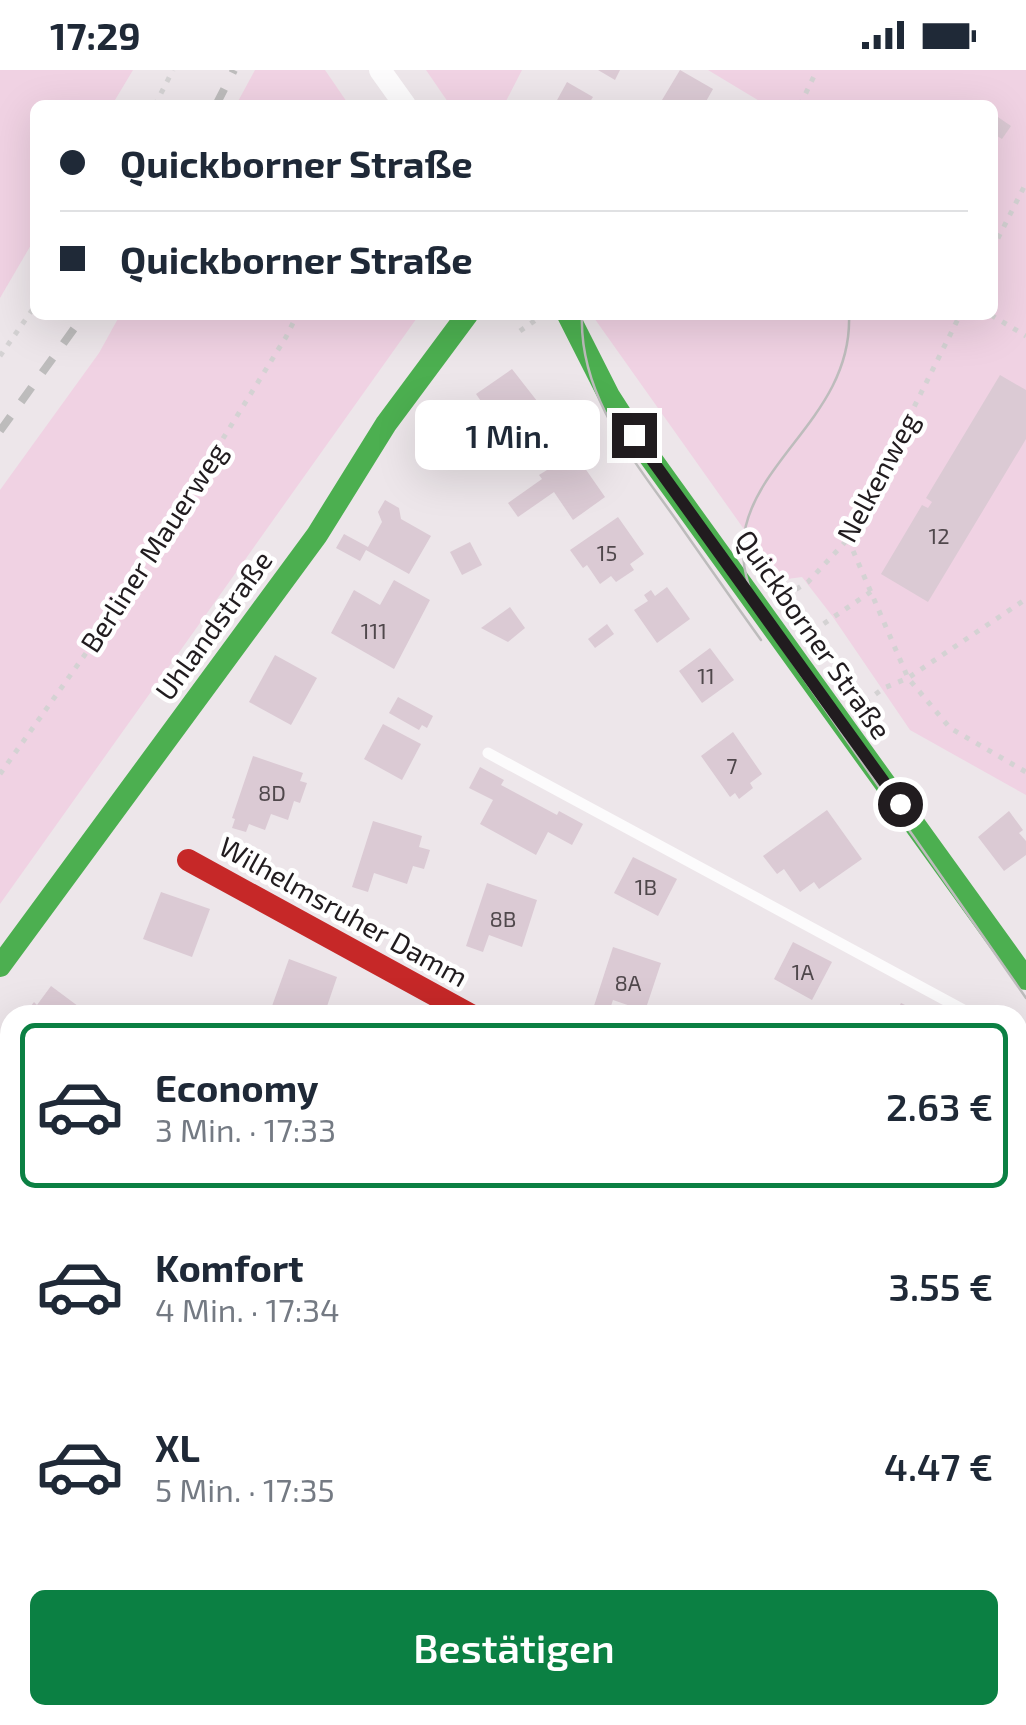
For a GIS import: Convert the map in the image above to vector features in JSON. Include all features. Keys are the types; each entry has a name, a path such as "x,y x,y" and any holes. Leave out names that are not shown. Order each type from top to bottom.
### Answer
{"street":[{"path":"380,70 401,100"},
{"name":"Uhlandstraße","path":"0,966 317,536 386,424 463,320"},
{"name":"Quickborner Straße","path":"571,320 620,414 1026,979"},
{"name":"Wilhelmsruher Damm","path":"188,860 454,1005"}],"lane":[{"path":"488,753 955,1005"}],"path":[{"path":"158,100 173,70"},
{"path":"802,100 817,70"},
{"path":"998,238 1026,182"},
{"path":"0,356 30,313"},
{"path":"998,319 1026,336"},
{"name":"Berliner Mauerweg","path":"0,774 116,611 294,320"},
{"path":"520,332 536,320"},
{"name":"Nelkenweg","path":"762,612 808,582 848,540 958,320"},
{"path":"848,540 908,678 950,728 1026,772"},
{"path":"810,633 872,591"},
{"path":"839,722 884,688 908,678 1026,600"}],"shaded area":[{"path":"0,70 133,70 115,100 30,100 30,247 0,298"},
{"path":"255,70 325,70 346,100 239,100"},
{"path":"426,70 522,70 507,100 447,100"},
{"path":"708,70 1026,70 1026,795 910,730 802,577 780,580 596,320 998,320 998,100 758,100"},
{"path":"117,320 415,320 0,904 0,490 99,353"}],"building":[{"path":"598,70 620,70 615,80"},
{"path":"680,70 713,89 707,100 662,100"},
{"path":"567,82 593,97 591,100 557,100"},
{"path":"998,117 1011,126 1002,139 998,137"},
{"path":"512,369 548,415 534,425 546,442 535,451 525,438 521,441 495,404 487,410 476,394"},
{"path":"1000,375 1026,390 1026,439 928,602 881,574 922,505 928,508 932,502 926,498"},
{"path":"467,400 476,411 457,425 449,414"},
{"path":"560,440 569,453 573,451 605,497 573,520 554,492 518,517 508,503 542,479 539,475 547,470 537,456"},
{"path":"385,500 399,508 401,519 431,536 409,574 366,550 360,561 336,548 344,534 368,547 382,522 378,512"},
{"path":"618,517 644,554 630,564 634,570 616,582 611,576 600,584 570,550"},
{"path":"470,542 482,565 462,575 450,552"},
{"path":"394,580 430,600 394,669 331,633 354,590 380,605"},
{"path":"667,587 690,619 657,643 634,610 648,601 644,595 651,590 655,596"},
{"path":"510,607 525,628 508,642 481,628"},
{"path":"607,624 614,634 595,648 588,639"},
{"path":"710,648 734,680 702,703 679,671"},
{"path":"275,655 317,678 291,725 249,702"},
{"path":"398,697 433,716 427,728 422,725 419,730 389,713"},
{"path":"383,724 421,744 402,780 364,759"},
{"path":"733,732 762,774 739,799 735,793 730,797 701,756"},
{"path":"253,756 303,773 300,781 307,783 300,803 294,801 288,820 271,814 265,830 249,824 246,832 232,828 232,818"},
{"path":"480,767 504,780 501,785 557,815 559,811 583,824 572,845 548,832 536,855 480,824 493,800 469,788"},
{"path":"827,810 862,859 819,889 814,882 800,892 784,869 777,874 763,856"},
{"path":"1009,811 1023,830 1019,833 1026,841 1026,855 1004,871 978,837"},
{"path":"373,821 422,836 419,847 430,850 424,869 413,866 407,884 374,873 368,892 352,887"},
{"path":"633,857 677,879 658,916 614,893"},
{"path":"487,883 537,900 522,947 489,935 483,952 466,946"},
{"path":"161,892 210,909 192,957 143,939"},
{"path":"793,942 832,962 812,1000 774,979"},
{"path":"613,947 661,963 647,1005 613,1000 611,1005 594,1005"},
{"path":"289,959 337,977 327,1005 272,1005"},
{"path":"51,986 77,1005 37,1005"}],"tram line":[{"path":"582,320 589,372 612,425 761,640"},
{"path":"848,320 843,360 825,399 754,502 743,540 748,584 774,636 1026,998"}],"railway":[{"path":"219,100 234,70"},
{"path":"0,431 80,320"}],"traffic: fast":[{"path":"0,966 317,535 386,424 463,320"},
{"path":"571,320 609,396 634,435 1026,979"}],"traffic: jam":[{"path":"188,860 453,1005"}],"route":[{"path":"634,435 900,804"}]}
